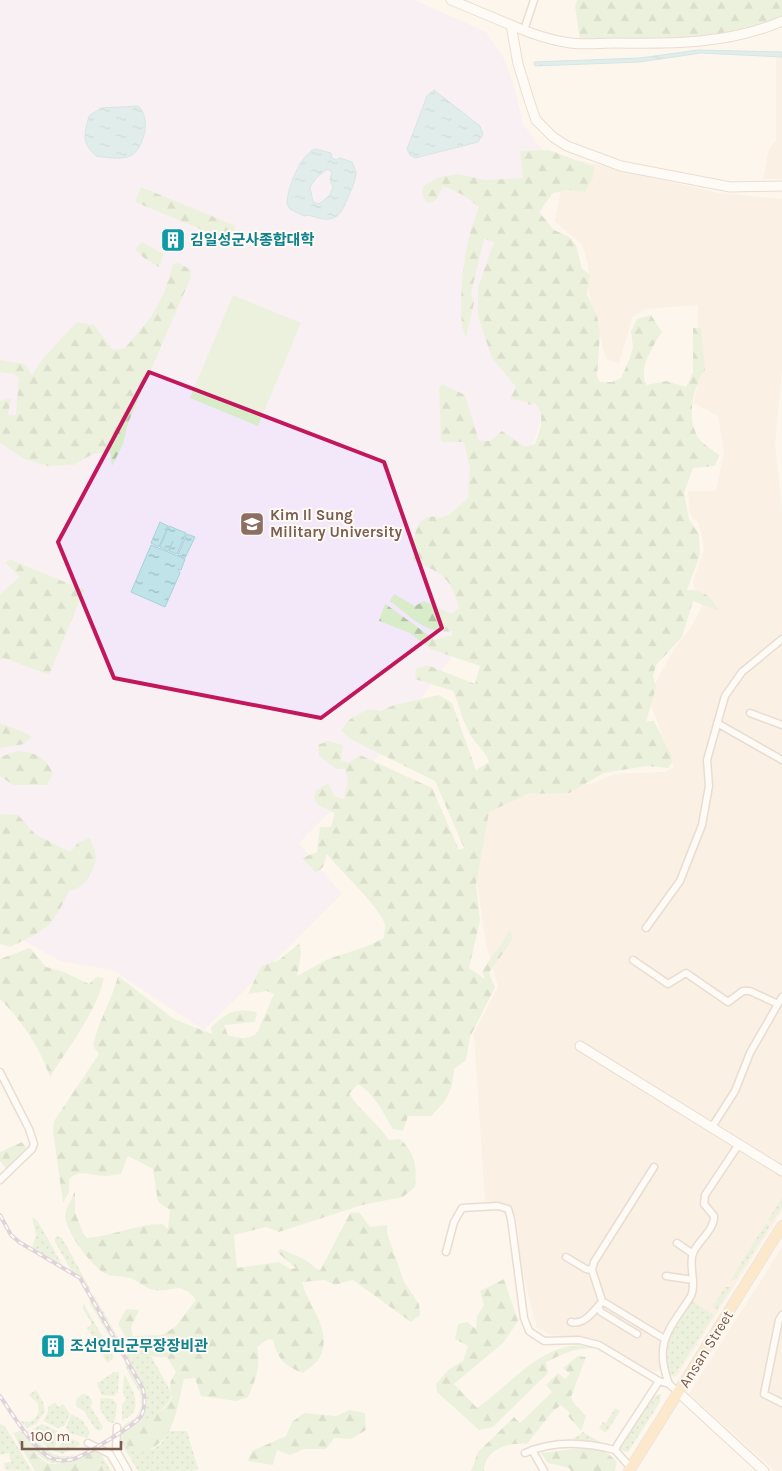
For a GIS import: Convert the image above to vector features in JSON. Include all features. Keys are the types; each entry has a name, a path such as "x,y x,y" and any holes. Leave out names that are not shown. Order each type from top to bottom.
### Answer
{"main road":[{"name":"Ansan Street","path":"630,1469 782,1226"}],"street":[{"path":"451,0 524,30 568,43 681,42 738,35 782,21"},
{"path":"524,30 534,0"},
{"path":"511,25 518,64 536,120 553,137 575,149 620,166 730,187 782,186"},
{"path":"646,928 680,881 702,826 709,786 707,760 725,696 733,681 782,639"},
{"path":"750,713 782,725"},
{"path":"717,723 782,760"},
{"path":"633,960 668,984 686,973 728,1002 743,991 750,991 778,1004"},
{"path":"712,1127 734,1091 750,1053 782,997"},
{"path":"580,1046 782,1171"},
{"path":"0,1072 29,1129 34,1144 32,1149 0,1180"},
{"path":"669,1384 664,1367 663,1338 691,1296 693,1254 714,1219 714,1216 706,1209 705,1195 739,1144"},
{"path":"637,1334 601,1312 592,1270 594,1262 654,1167"},
{"path":"446,1252 454,1222 462,1208 498,1206 508,1209 511,1219 524,1318 529,1331 544,1341 579,1340 599,1345 659,1381 669,1384 764,1471"},
{"path":"677,1243 693,1254"},
{"path":"566,1257 586,1269 592,1270"},
{"path":"666,1276 693,1280"},
{"path":"571,1322 577,1323 586,1319 600,1304"},
{"path":"600,1304 663,1338"},
{"path":"782,1315 779,1320 764,1394 782,1403"},
{"path":"615,1450 659,1381"},
{"path":"117,1427 113,1452 120,1471"},
{"path":"88,1443 113,1452 128,1471"},
{"path":"525,1453 555,1444 588,1444 615,1450 630,1469"},
{"path":"532,1450 544,1471"}],"highlighted area":[{"path":"149,372 384,462 442,628 321,718 114,678 58,542"}],"shaded area":[{"name":"Kim Il Sung Military University","path":"0,0 415,0 486,32 505,60 515,90 523,124 552,163 539,227 546,406 463,642 360,781 299,843 342,894 204,1030 113,970 60,961 19,938 0,930"},
{"path":"776,57 782,57 782,179 763,179 769,149 776,141"},
{"path":"581,161 718,193 782,199 782,369 775,444 782,513 782,1211 677,1376 674,1377 660,1371 648,1371 595,1339 551,1335 537,1328 520,1263 517,1222 512,1208 485,1201 474,1033 498,987 486,944 474,862 483,816 495,801 594,783 614,774 665,772 674,767 648,697 675,647 690,629 702,607 693,582 704,549 699,523 690,515 688,491 716,491 724,452 718,416 694,403 697,388 698,305 645,309 632,318 619,364 606,359 589,294 588,264 582,244 555,222 566,162"},
{"path":"782,1247 782,1471 775,1471 689,1394"}],"green space":[{"path":"577,0 782,0 782,17 733,33 708,36 580,40 575,6"},
{"path":"549,150 594,167 593,177 585,192 568,190 553,193 539,212 554,230 568,236 576,245 582,269 590,275 587,294 597,316 600,333 597,376 600,382 612,382 621,378 633,347 631,331 637,319 651,315 662,332 647,358 644,379 647,385 666,381 686,387 693,372 693,328 701,328 705,370 694,393 692,421 700,439 719,455 715,466 693,468 684,493 689,519 699,534 700,555 687,590 698,591 706,595 719,611 693,601 682,637 656,665 653,676 656,687 646,722 654,721 671,755 672,763 668,768 646,766 604,773 569,793 528,794 489,812 476,885 480,920 469,968 485,979 482,972 509,930 513,937 489,973 495,987 470,1037 466,1060 454,1069 450,1090 441,1105 431,1116 408,1116 403,1131 393,1129 374,1098 364,1088 358,1084 349,1094 389,1140 400,1139 409,1150 414,1161 416,1173 415,1187 403,1197 362,1205 279,1232 266,1227 234,1235 237,1268 279,1262 290,1269 296,1268 277,1252 281,1249 304,1259 320,1271 350,1213 359,1212 370,1227 387,1225 387,1233 404,1282 419,1304 420,1315 411,1322 353,1280 335,1285 325,1280 302,1282 324,1337 323,1347 317,1361 303,1373 287,1365 277,1353 273,1340 268,1339 257,1347 257,1372 248,1397 236,1401 201,1396 195,1378 184,1379 176,1414 167,1434 160,1443 139,1454 128,1447 123,1436 133,1426 166,1407 172,1397 170,1384 176,1372 167,1357 149,1356 136,1350 118,1324 126,1309 139,1310 131,1327 133,1336 162,1335 175,1327 196,1300 181,1288 154,1290 130,1278 104,1273 86,1255 74,1239 66,1223 65,1213 75,1191 75,1212 83,1233 87,1238 152,1225 162,1224 168,1229 170,1210 158,1202 153,1169 128,1156 121,1174 105,1176 82,1173 73,1176 69,1179 69,1192 63,1203 53,1131 54,1121 99,1054 93,1046 118,976 174,1019 212,1034 211,1027 232,1012 257,1012 255,1022 224,1025 228,1035 247,1038 257,1033 274,994 267,991 248,994 261,966 279,960 300,943 301,955 297,976 328,959 368,946 384,938 385,924 379,914 366,896 327,854 323,867 316,873 302,858 317,852 320,827 331,827 335,813 318,805 314,799 316,790 328,783 334,796 344,799 348,780 345,769 336,769 319,756 318,745 328,741 343,745 341,760 349,763 360,755 432,788 459,850 464,848 435,781 350,739 341,730 350,719 368,709 381,711 394,705 439,695 452,703 476,770 489,762 485,753 469,732 453,691 415,679 416,669 427,665 475,684 480,666 430,649 410,633 379,621 385,604 435,640 452,635 452,631 434,630 419,623 390,601 394,594 415,606 424,601 452,614 459,608 456,597 444,577 414,561 414,538 420,523 431,517 440,518 450,514 468,498 470,469 464,442 441,442 439,387 442,384 465,395 479,441 490,441 502,431 525,447 535,444 541,423 540,413 535,403 529,405 527,402 510,399 516,387 492,358 478,316 478,287 494,242 484,239 471,293 474,303 466,338 462,326 461,296 466,250 479,207 463,195 443,186 437,199 431,203 426,202 422,193 423,186 440,177 458,174 485,180 523,178 520,151"},
{"path":"141,187 236,226 229,241 135,202"},
{"path":"142,242 164,254 159,267 144,258 135,249"},
{"path":"178,263 190,269 191,277 128,423 123,444 112,466 110,451 93,454 73,465 47,466 24,459 0,443 0,401 11,398 8,415 16,415 19,378 14,374 0,372 0,360 25,364 32,375 44,357 77,322 94,325 113,350 125,348 151,317 164,293 173,264"},
{"path":"233,295 301,323 258,426 190,398"},
{"path":"9,559 84,590 49,675 4,658 0,660 0,594 20,577 6,563"},
{"path":"0,723 32,737 24,744 0,748"},
{"path":"18,751 35,754 43,759 53,773 47,785 13,785 0,776 0,757"},
{"path":"0,815 18,815 35,834 70,852 79,842 90,838 96,858 93,869 87,879 79,887 69,891 58,913 52,920 40,932 10,947 0,944"},
{"path":"30,948 46,967 62,971 89,984 96,977 104,978 95,1004 88,1017 50,1077 30,1035 0,999 0,959"},
{"path":"22,1142 27,1148 7,1170 0,1161 0,1152"},
{"path":"782,1198 782,1207 772,1222 768,1220"},
{"path":"32,1217 37,1220 63,1266 32,1248 36,1235"},
{"path":"766,1223 770,1226 736,1279 730,1281"},
{"path":"58,1236 62,1238 91,1290 88,1291 80,1278 72,1272 55,1242 55,1238"},
{"path":"504,1279 518,1321 503,1343 454,1384 477,1408 519,1373 549,1353 565,1347 582,1346 600,1349 578,1350 546,1362 548,1373 493,1427 479,1430 437,1392 436,1384 449,1369 463,1361 468,1346 455,1339 458,1324 467,1322 476,1329 477,1316 484,1305 480,1291"},
{"path":"725,1287 732,1287 716,1311 713,1306"},
{"path":"94,1295 120,1341 121,1349 91,1297"},
{"path":"90,1298 121,1352 120,1354 89,1302"},
{"path":"692,1301 714,1315 674,1376 666,1371 667,1341"},
{"path":"83,1303 113,1355 114,1358 107,1363 87,1328 92,1324 83,1309"},
{"path":"126,1343 151,1356 172,1394 160,1411 126,1431 151,1450 161,1444 168,1431 187,1431 198,1469 193,1471 138,1471 119,1439 119,1433 143,1414 146,1406 146,1398 126,1357"},
{"path":"578,1356 586,1357 571,1397 573,1402 586,1416 581,1431 568,1416 570,1413 561,1405 552,1412 527,1444 512,1444 499,1448 488,1457 484,1471 471,1471 478,1452 514,1417 520,1423 552,1392 546,1385 558,1373 565,1379 570,1374 563,1368"},
{"path":"125,1360 141,1390 143,1407 132,1423 120,1431 137,1415 141,1405 139,1391 126,1367"},
{"path":"114,1372 119,1372 118,1392 114,1396 101,1395 97,1383"},
{"path":"124,1374 134,1393 136,1406 134,1412 122,1420 122,1405 126,1399 123,1393"},
{"path":"36,1390 43,1402 45,1411 36,1424 27,1428 20,1421 30,1422 38,1414 37,1402 28,1395"},
{"path":"82,1394 88,1395 92,1400 91,1407 103,1427 100,1431 95,1429 84,1411 76,1406 76,1400"},
{"path":"661,1394 660,1402 628,1452 620,1450 650,1400"},
{"path":"100,1398 113,1399 117,1404 115,1421 113,1423 108,1422 100,1409"},
{"path":"55,1402 59,1407 63,1404 70,1414 64,1426 58,1428 43,1421 48,1412 48,1407"},
{"path":"615,1408 620,1411 606,1433 599,1428 603,1422 606,1423"},
{"path":"350,1410 365,1413 366,1430 351,1439 334,1438 326,1449 304,1449 290,1455 277,1450 273,1465 248,1461 252,1451 286,1436 292,1422 304,1413 336,1416"},
{"path":"71,1414 82,1420 90,1432 87,1438 69,1433 66,1427"},
{"path":"0,1424 5,1426 32,1471 5,1470 4,1463 11,1462 9,1453 0,1455"},
{"path":"42,1424 57,1431 58,1437 55,1448 58,1449 63,1439 67,1437 79,1442 80,1445 62,1454 49,1449 32,1430"},
{"path":"29,1430 48,1451 60,1456 74,1455 75,1457 60,1459 53,1457 37,1443 27,1431"},
{"path":"19,1431 28,1436 43,1454 53,1460 77,1460 66,1463 49,1462 31,1447"},
{"path":"19,1431 36,1453 48,1463 64,1462 95,1452 104,1471 35,1471 13,1433"},
{"path":"583,1432 604,1444 573,1439"},
{"path":"582,1448 597,1450 609,1455 617,1462 615,1471 571,1471 569,1468 548,1463 541,1453"},
{"path":"94,1449 99,1451 111,1471 104,1471 95,1453 90,1453"}],"water":[{"path":"698,50 782,52 782,57 701,53 640,62 535,66 534,62 640,58"},
{"path":"434,90 480,126 483,134 478,142 415,158 410,155 407,149 427,96"},
{"path":"138,106 144,117 145,131 137,151 124,158 96,156 88,146 85,138 89,116 101,108"},
{"path":"315,149 331,153 332,158 336,160 340,158 352,162 356,172 354,184 345,204 334,218 324,219 308,215 304,216 290,209 287,204 289,190 295,173 309,152","holes":["327,169 332,172 330,180 333,187 330,195 319,204 313,202 310,187 316,178"]},
{"path":"160,522 168,526 159,547 151,543"},
{"path":"169,526 186,533 177,554 169,551 173,541 168,551 160,547"},
{"path":"187,534 195,537 185,558 178,555"},
{"path":"151,545 185,559 181,570 178,569 180,573 165,607 131,592"}],"railway":[{"path":"0,1215 11,1235 19,1242 80,1278 143,1389 145,1402 141,1416 130,1426 74,1459 56,1460 44,1454 37,1447 0,1396"}],"place":[{"name":"김일성군사종합대학","path":"173,240"},
{"name":"Kim Il Sung Military University","path":"252,524"},
{"name":"조선인민군무장장비관","path":"53,1346"}]}
